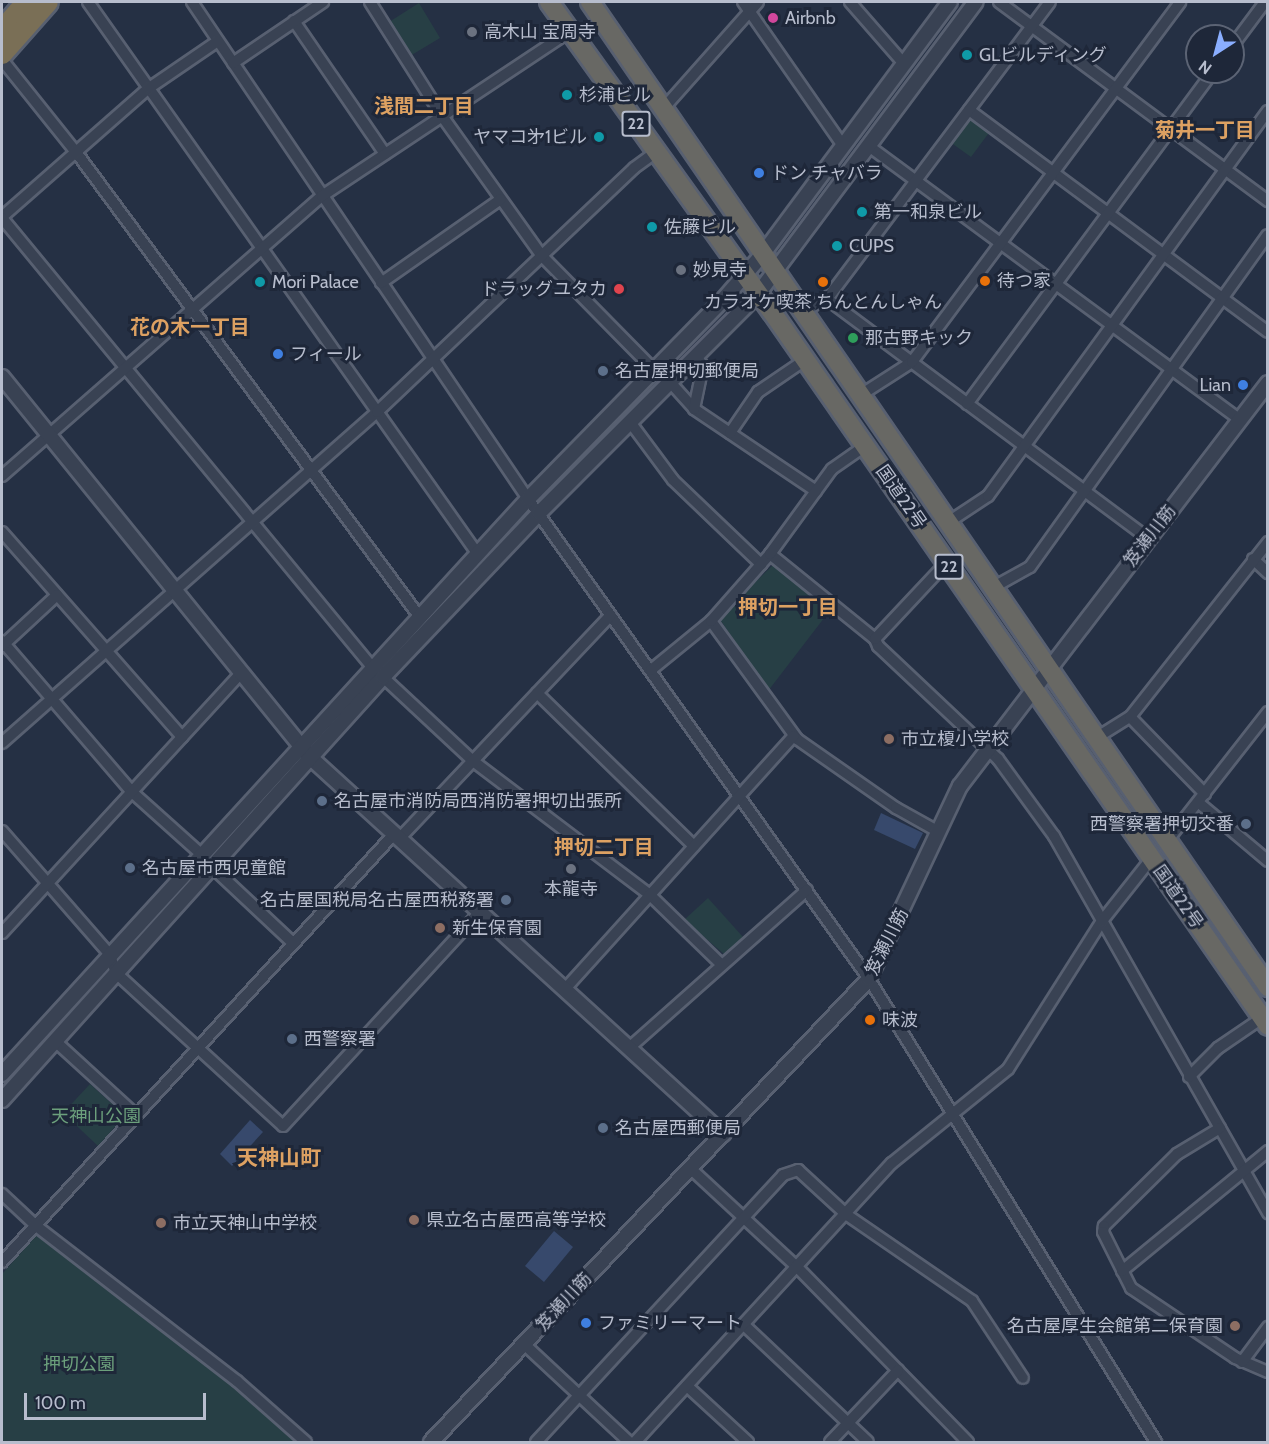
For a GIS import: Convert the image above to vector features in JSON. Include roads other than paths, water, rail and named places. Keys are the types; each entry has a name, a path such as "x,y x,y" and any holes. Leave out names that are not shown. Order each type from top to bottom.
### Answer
{"highway":[{"path":"2,30 26,2"},
{"path":"2,57 48,2"},
{"name":"国道22号","path":"549,2 805,360 1265,1022"},
{"name":"国道22号","path":"590,2 800,312 1268,987"}],"street":[{"path":"88,2 477,553"},
{"path":"192,2 528,499 869,979 1156,1443"},
{"path":"233,63 323,2"},
{"path":"370,2 442,116 542,256 654,370"},
{"path":"743,2 843,146"},
{"path":"663,109 758,2"},
{"path":"850,2 904,64"},
{"path":"4,1067 110,955 477,553 744,276 950,2"},
{"path":"2,1100 383,677 539,513 758,294 870,147 976,2"},
{"path":"999,2 1268,201"},
{"path":"800,312 827,299 1050,2"},
{"path":"859,396 912,362 1180,2"},
{"path":"1245,29 1265,2"},
{"path":"294,21 385,154"},
{"path":"2,476 322,196 570,31"},
{"path":"218,41 149,88 2,218 372,667"},
{"path":"2,57 76,152 419,616"},
{"path":"967,404 1204,84"},
{"path":"969,110 1268,332"},
{"path":"947,523 988,496 1268,111"},
{"path":"870,147 1239,419"},
{"path":"2,743 434,361 634,168 656,152"},
{"path":"381,283 501,199"},
{"path":"992,588 1030,567 1268,235"},
{"path":"827,299 1148,538"},
{"path":"694,409 703,366 696,356"},
{"path":"730,433 758,392 805,360"},
{"path":"2,377 311,758 723,1134"},
{"path":"670,382 694,409 816,491"},
{"name":"笈瀬川筋","path":"431,1443 869,979 960,786 1032,687 1268,382"},
{"path":"630,422 673,480 761,564"},
{"path":"651,670 711,621 770,554 832,469 865,446"},
{"path":"2,532 182,737"},
{"path":"1096,738 1130,717 1268,542"},
{"path":"770,554 875,639 878,646 988,749 1054,836 1268,1213"},
{"path":"1253,559 1268,573"},
{"path":"875,639 946,563"},
{"path":"57,595 2,644 132,792 201,854"},
{"path":"2,1262 292,943 473,761 611,615"},
{"path":"711,621 794,736 896,808 939,832"},
{"path":"2,933 241,673"},
{"path":"383,677 473,761 650,895 722,964"},
{"path":"537,693 694,846"},
{"path":"1167,841 1268,712"},
{"path":"1130,717 1202,798 1268,861"},
{"path":"565,989 794,736"},
{"path":"2,831 110,955 116,973 283,1126 480,912"},
{"path":"635,1443 847,1215 892,1163 953,1116 1008,1069 1102,921 1151,859"},
{"path":"212,867 292,943"},
{"path":"629,1048 807,890"},
{"path":"1189,1077 1218,1048 1265,1022"},
{"path":"55,1041 135,1114"},
{"path":"1220,1128 1177,1154 1104,1226 1105,1239 1131,1288 1242,1362 1268,1372"},
{"path":"1122,1271 1245,1173 1268,1151"},
{"path":"690,1168 797,1267 968,1443"},
{"path":"536,1443 783,1175 798,1170 847,1215 972,1301 1023,1378"},
{"path":"2,1194 35,1225 237,1381 306,1443"},
{"path":"744,1325 868,1443"},
{"path":"1242,1362 1268,1327"},
{"path":"524,1344 629,1443"},
{"path":"830,1443 898,1370"},
{"path":"687,1386 748,1443"}],"water":[{"path":"881,813 923,833 915,849 874,830"},
{"path":"250,1120 263,1132 232,1166 220,1154"},
{"path":"554,1231 573,1247 544,1282 525,1266"}],"place":[{"name":"Airbnb","path":"773,18"},
{"name":"高木山 宝周寺","path":"472,32"},
{"name":"GLビルディング","path":"967,55"},
{"name":"杉浦ビル","path":"567,95"},
{"name":"ヤマコ㐧1ビル","path":"599,137"},
{"name":"ドン チャバラ","path":"759,173"},
{"name":"第一和泉ビル","path":"862,212"},
{"name":"佐藤ビル","path":"652,227"},
{"name":"CUPS","path":"837,246"},
{"name":"妙見寺","path":"681,270"},
{"name":"待つ家","path":"985,281"},
{"name":"Mori Palace","path":"260,282"},
{"name":"カラオケ喫茶 ちんとんしゃん","path":"823,282"},
{"name":"ドラッグユタカ","path":"619,289"},
{"name":"那古野キック","path":"853,338"},
{"name":"フィール","path":"278,354"},
{"name":"名古屋押切郵便局","path":"603,371"},
{"name":"Lian","path":"1243,385"},
{"name":"市立榎小学校","path":"889,739"},
{"name":"名古屋市消防局西消防署押切出張所","path":"322,801"},
{"name":"西警察署押切交番","path":"1246,824"},
{"name":"名古屋市西児童館","path":"130,868"},
{"name":"本龍寺","path":"571,869"},
{"name":"名古屋国税局名古屋西税務署","path":"506,900"},
{"name":"新生保育園","path":"440,928"},
{"name":"味波","path":"870,1020"},
{"name":"西警察署","path":"292,1039"},
{"name":"名古屋西郵便局","path":"603,1128"},
{"name":"県立名古屋西高等学校","path":"414,1220"},
{"name":"市立天神山中学校","path":"161,1223"},
{"name":"ファミリーマート","path":"586,1323"},
{"name":"名古屋厚生会館第二保育園","path":"1235,1326"}],"district":[{"name":"浅間二丁目","path":"424,106"},
{"name":"菊井一丁目","path":"1205,130"},
{"name":"花の木一丁目","path":"190,327"},
{"name":"押切一丁目","path":"788,607"},
{"name":"押切二丁目","path":"604,847"},
{"name":"天神山町","path":"279,1158"}],"park label":[{"name":"天神山公園","path":"96,1116"},
{"name":"押切公園","path":"79,1364"}]}
